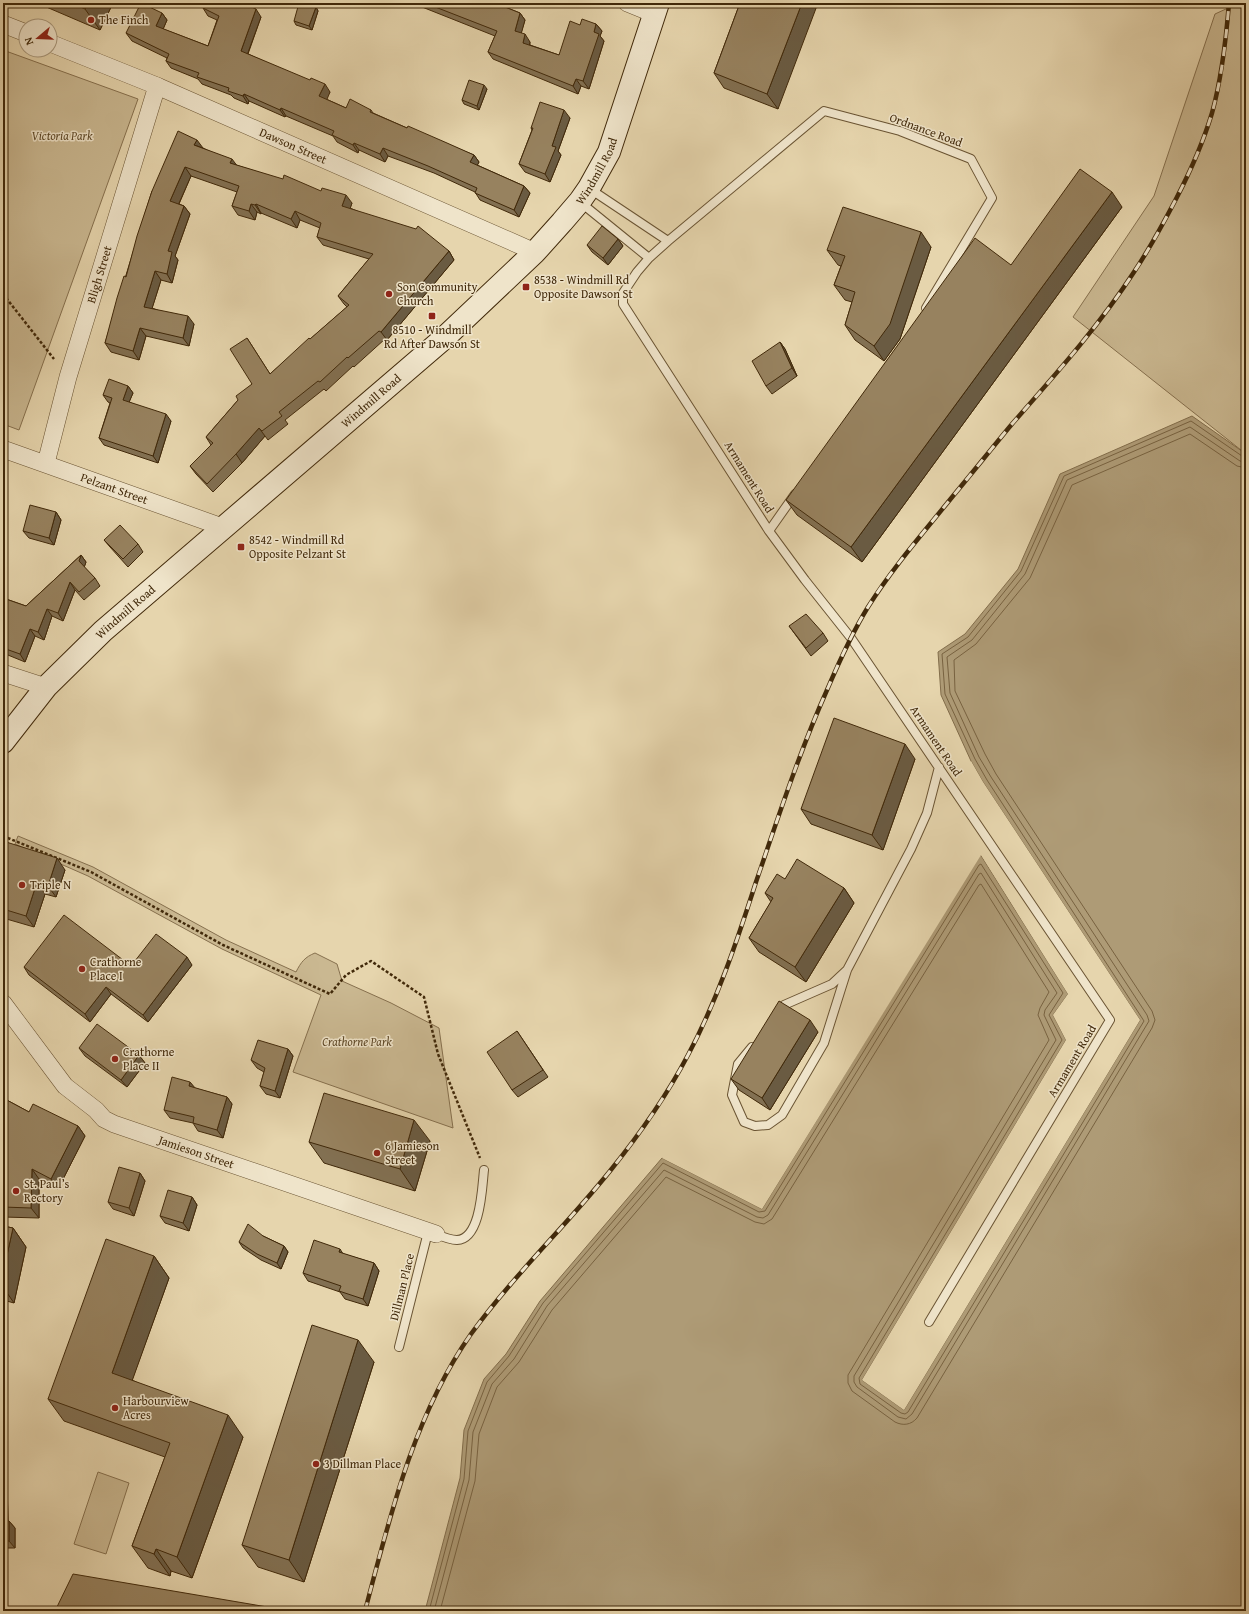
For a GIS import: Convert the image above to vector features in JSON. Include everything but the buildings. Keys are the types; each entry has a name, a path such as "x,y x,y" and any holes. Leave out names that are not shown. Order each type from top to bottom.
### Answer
{"main road":[{"name":"Windmill Road","path":"3,742 46,687 103,631 225,528 442,340 535,252 584,195 609,152 656,8"}],"street":[{"path":"627,3 656,8"},
{"path":"3,24 18,30"},
{"name":"Dawson Street","path":"58,46 157,86 535,252"},
{"name":"Bligh Street","path":"46,464 68,377 157,86"},
{"name":"Pelzant Street","path":"3,449 225,528"},
{"path":"3,673 46,687"},
{"name":"Jamieson Street","path":"3,1003 65,1086 96,1110 104,1119 114,1124 432,1233"}],"lane":[{"name":"Ordnance Road","path":"648,258 824,111 900,131 971,159 992,198 920,317"},
{"path":"584,195 668,241"},
{"path":"584,195 648,258"},
{"name":"Armament Road","path":"648,258 623,293 623,304 769,531 805,580 851,638 1110,1020 929,1322"},
{"path":"769,531 801,486"},
{"path":"757,1040 738,1064 732,1095 744,1122 755,1126 768,1125 782,1115 794,1097 824,1043 847,970 912,849 927,813 939,767"},
{"path":"775,1017 784,1005 832,984 847,970"},
{"path":"432,1233 456,1240 468,1235 479,1215 484,1170"},
{"name":"Dillman Place","path":"399,1347 432,1233"}],"path":[{"path":"3,294 68,377"},
{"path":"3,836 91,872 223,945 330,994 346,975 371,961 417,992 424,997 438,1054 484,1170"}],"green space":[{"path":"1239,3 1246,3 1246,454 1073,317 1154,196 1215,14"},
{"name":"Victoria Park","path":"3,50 18,55 18,58 25,58 138,99 19,430 3,424"},
{"name":"Crathorne Park","path":"18,836 93,867 226,940 296,972 304,960 315,953 337,964 342,981 391,1003 439,1028 453,1128 293,1072 321,995 222,949 88,876 15,844"},
{"path":"98,1472 129,1483 106,1554 74,1544"}],"water":[{"path":"1192,416 1246,454 1246,1611 425,1611 460,1478 464,1430 484,1379 506,1354 540,1301 662,1158 762,1209 980,854 1068,994 1053,1015 1066,1040 862,1380 904,1410 1140,1020 983,782 971,761 941,695 938,652 965,634 1018,569 1060,474"}],"pier":[{"path":"971,761 983,782 1140,1020 904,1410 862,1380 1066,1040 1053,1015 1068,994 981,855 762,1209 662,1158 664,1156 761,1207 979,853 982,853 1070,993 1056,1015 1068,1041 865,1380 903,1407 1137,1020 982,783 970,763"}],"railway":[{"path":"365,1611 394,1503 406,1467 419,1432 451,1365 471,1334 504,1292 593,1192 631,1144 671,1086 688,1055 726,970 807,738 841,658 862,617 878,592 909,550 1106,312 1140,263 1166,218 1196,157 1212,113 1223,58 1229,3"}],"place":[{"name":"The Finch","path":"91,20"},
{"name":"8538 - Windmill Rd Opposite Dawson St","path":"526,287"},
{"name":"Son Community Church","path":"389,294"},
{"name":"8510 - Windmill Rd After Dawson St","path":"432,316"},
{"name":"8542 - Windmill Rd Opposite Pelzant St","path":"241,547"},
{"name":"Triple N","path":"22,885"},
{"name":"Crathorne Place I","path":"82,969"},
{"name":"Crathorne Place II","path":"115,1059"},
{"name":"6 Jamieson Street","path":"377,1153"},
{"name":"St. Paul’s Rectory","path":"16,1191"},
{"name":"Harbourview Acres","path":"115,1408"},
{"name":"3 Dillman Place","path":"316,1464"}]}
